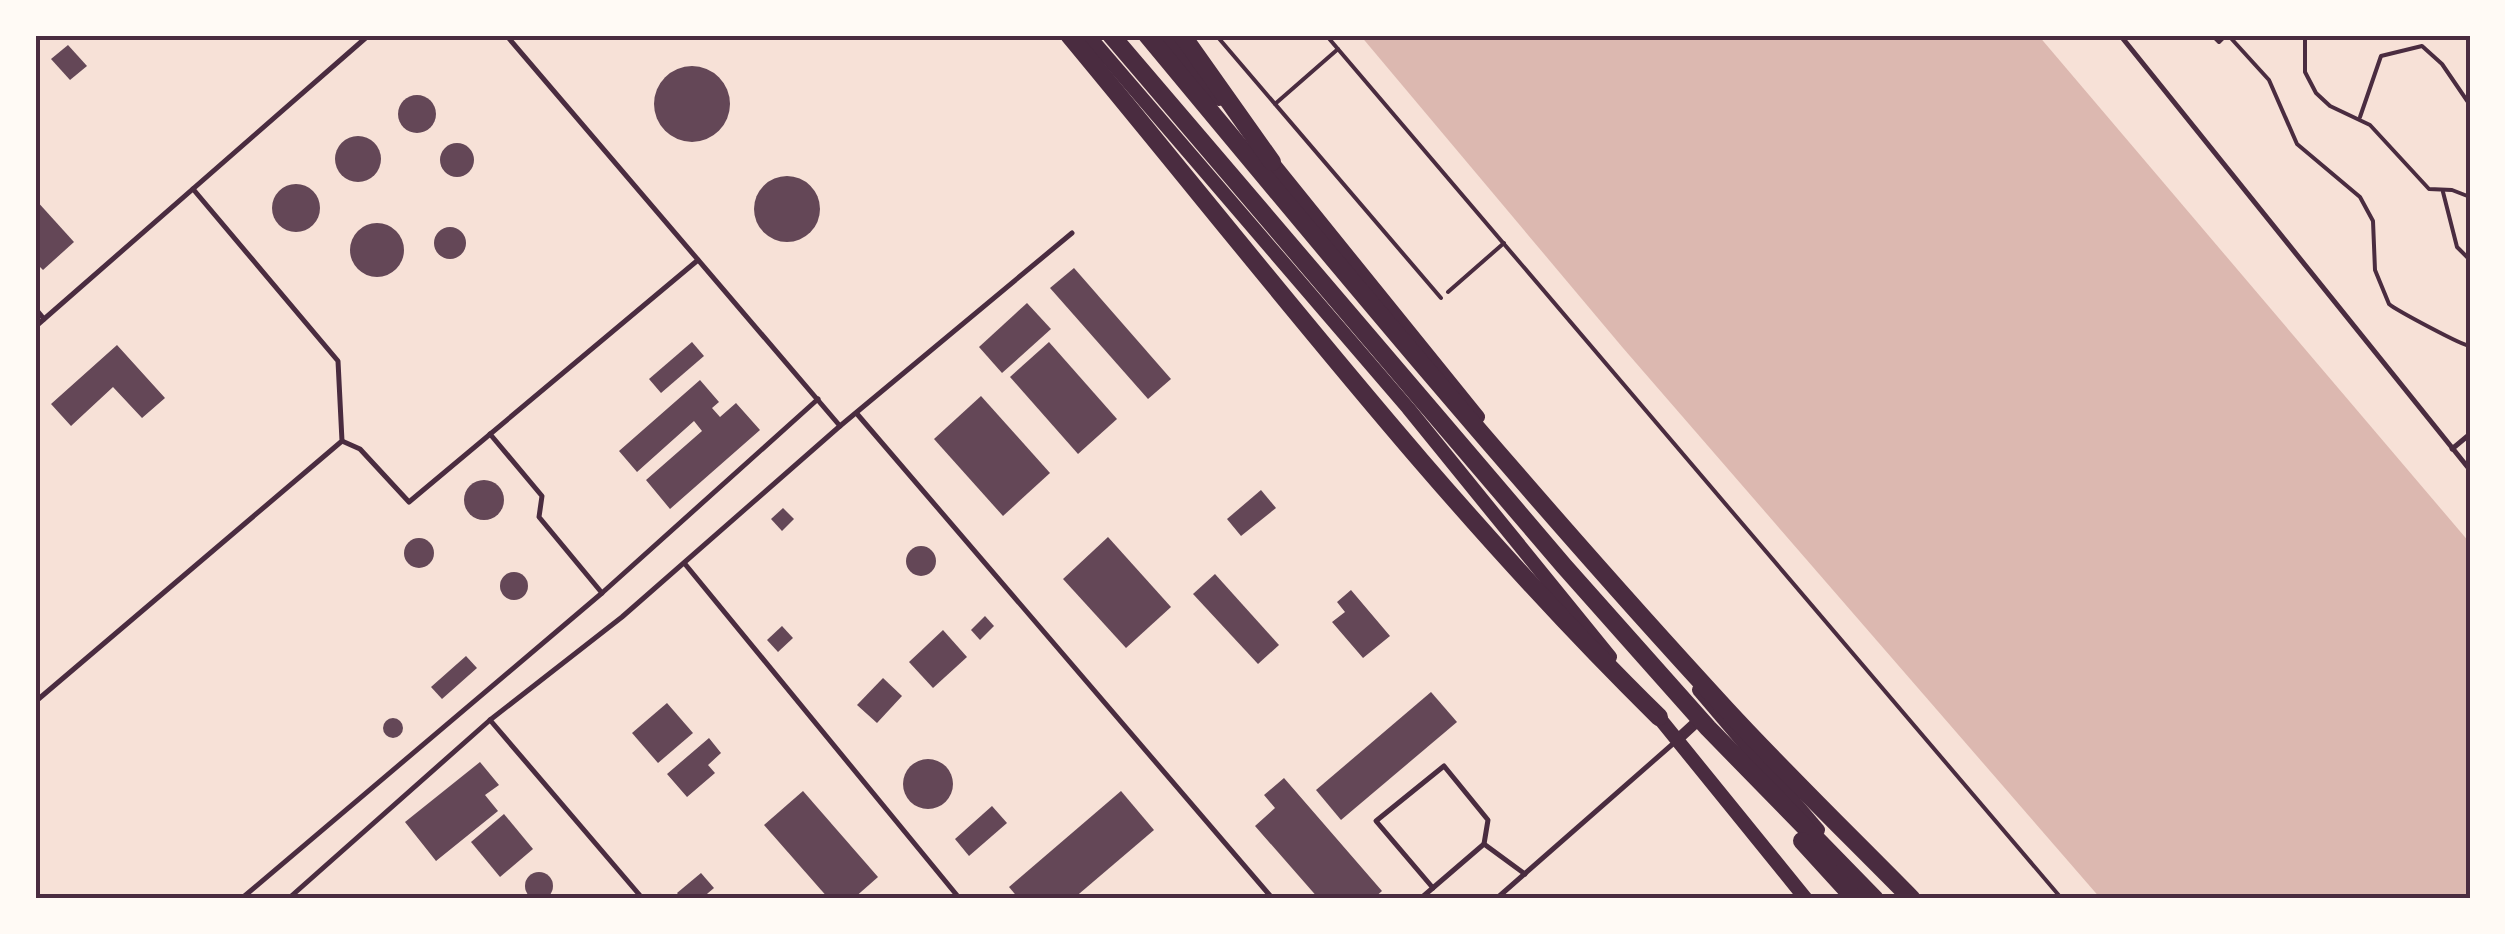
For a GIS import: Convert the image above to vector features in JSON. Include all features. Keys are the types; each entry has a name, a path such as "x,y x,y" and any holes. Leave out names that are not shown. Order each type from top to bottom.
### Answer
{"highway":[{"path":"1069,35 1442,486 1582,642 1659,717"},
{"path":"1111,35 1708,728 1764,800 1856,899"},
{"path":"1147,35 1382,317 1585,551 1727,710 1912,899"},
{"path":"1182,35 1272,162"},
{"path":"1708,728 1876,899"}],"main road":[{"path":"1088,35 1408,408 1806,899"},
{"path":"1164,35 1272,162 1712,708 1876,899"}],"street":[{"path":"1677,740 1712,708"}],"lane":[{"path":"35,327 369,35"},
{"path":"506,35 840,426"},
{"path":"2120,35 2470,470"},
{"path":"193,189 338,361 342,441"},
{"path":"288,899 490,720 684,564 840,426 858,415 1072,233"},
{"path":"342,441 360,449 409,502 698,260"},
{"path":"35,308 44,319"},
{"path":"241,899 602,593 818,399"},
{"path":"858,415 1272,899"},
{"path":"490,434 542,496 539,517 602,593"},
{"path":"2452,450 2470,434"},
{"path":"35,702 342,441"},
{"path":"684,564 960,899"},
{"path":"490,720 643,899"},
{"path":"1496,899 1677,740"},
{"path":"1420,899 1433,888 1484,844 1488,820 1444,766 1376,821 1433,888"},
{"path":"1484,844 1525,874"}],"path":[{"path":"1216,35 1442,298"},
{"path":"1326,35 2062,899"},
{"path":"2212,35 2218,42 2227,35 2269,80 2297,144 2360,197 2373,222 2375,270 2389,304 2432,325 2459,346 2470,346"},
{"path":"2304,35 2304,72 2316,93 2330,106 2360,117 2419,180 2442,192 2452,190 2470,198"},
{"path":"2421,35 2422,46 2442,64 2470,105"},
{"path":"2360,117 2381,56 2422,46"},
{"path":"1275,104 1338,49"},
{"path":"2442,192 2457,247 2470,260"},
{"path":"1448,292 1504,243"}],"shaded area":[{"path":"1360,35 2038,35 2470,543 2470,899 2101,899 1623,348"}],"building":[{"path":"68,45 87,66 70,80 51,59"},
{"path":"692,66 719,77 730,104 719,131 692,142 665,131 654,104 665,77"},
{"path":"417,95 430,101 436,114 430,127 417,133 404,127 398,114 404,101"},
{"path":"358,136 374,143 381,159 374,175 358,182 342,175 335,159 342,143"},
{"path":"457,143 469,148 474,160 469,172 457,177 445,172 440,160 445,148"},
{"path":"787,176 800,178 810,186 818,196 818,222 810,232 800,240 787,242 774,240 764,232 756,222 754,209 756,196 764,186 774,178"},
{"path":"296,184 313,191 320,208 313,225 296,232 279,225 272,208 279,191"},
{"path":"35,199 74,242 43,270 35,262"},
{"path":"377,223 396,231 404,250 396,269 377,277 358,269 350,250 358,231"},
{"path":"450,227 461,232 466,243 461,254 450,259 439,254 434,243 439,232"},
{"path":"1074,268 1171,379 1148,399 1050,288"},
{"path":"1027,303 1051,329 1002,373 979,347"},
{"path":"692,342 704,356 661,393 649,379"},
{"path":"1049,342 1117,419 1078,454 1010,377"},
{"path":"117,345 165,398 142,418 113,387 71,426 51,404"},
{"path":"700,380 719,402 712,408 720,417 736,403 760,430 670,509 646,480 702,431 694,421 637,472 619,451"},
{"path":"981,396 1050,473 1003,516 934,439"},
{"path":"484,480 498,486 504,500 498,514 484,520 470,514 464,500 470,486"},
{"path":"1261,490 1276,508 1241,536 1227,519"},
{"path":"783,508 794,519 782,531 771,519"},
{"path":"1108,537 1171,607 1126,648 1063,579"},
{"path":"419,538 430,542 434,553 430,564 419,568 408,564 404,553 408,542"},
{"path":"921,546 932,550 936,561 932,572 921,576 910,572 906,561 910,550"},
{"path":"514,572 524,576 528,586 524,596 514,600 504,596 500,586 504,576"},
{"path":"1215,574 1279,645 1258,664 1193,594"},
{"path":"1351,590 1390,636 1363,658 1332,622 1345,612 1337,602"},
{"path":"985,616 994,626 980,640 971,630"},
{"path":"782,626 793,638 778,652 767,640"},
{"path":"943,630 967,657 933,688 909,662"},
{"path":"466,656 477,668 442,699 431,687"},
{"path":"883,678 902,696 877,723 857,705"},
{"path":"1431,692 1457,722 1341,820 1316,790"},
{"path":"667,703 693,733 658,763 632,733"},
{"path":"389,718 397,718 403,728 397,738 389,738 383,732 383,724"},
{"path":"709,738 721,753 708,765 715,773 687,797 667,774"},
{"path":"928,759 946,766 953,784 946,802 928,809 910,802 903,784 910,766"},
{"path":"480,762 499,785 485,795 498,811 436,861 405,822"},
{"path":"1284,778 1382,891 1373,899 1319,899 1255,826 1275,808 1264,795"},
{"path":"803,791 878,877 853,899 829,899 764,825"},
{"path":"1121,791 1154,830 1073,899 1019,899 1009,887"},
{"path":"992,806 1007,823 969,856 955,839"},
{"path":"504,814 533,849 500,877 471,842"},
{"path":"539,872 549,876 553,886 549,896 539,900 529,896 525,886 529,876"},
{"path":"701,873 714,888 701,899 682,899 677,893"}]}
